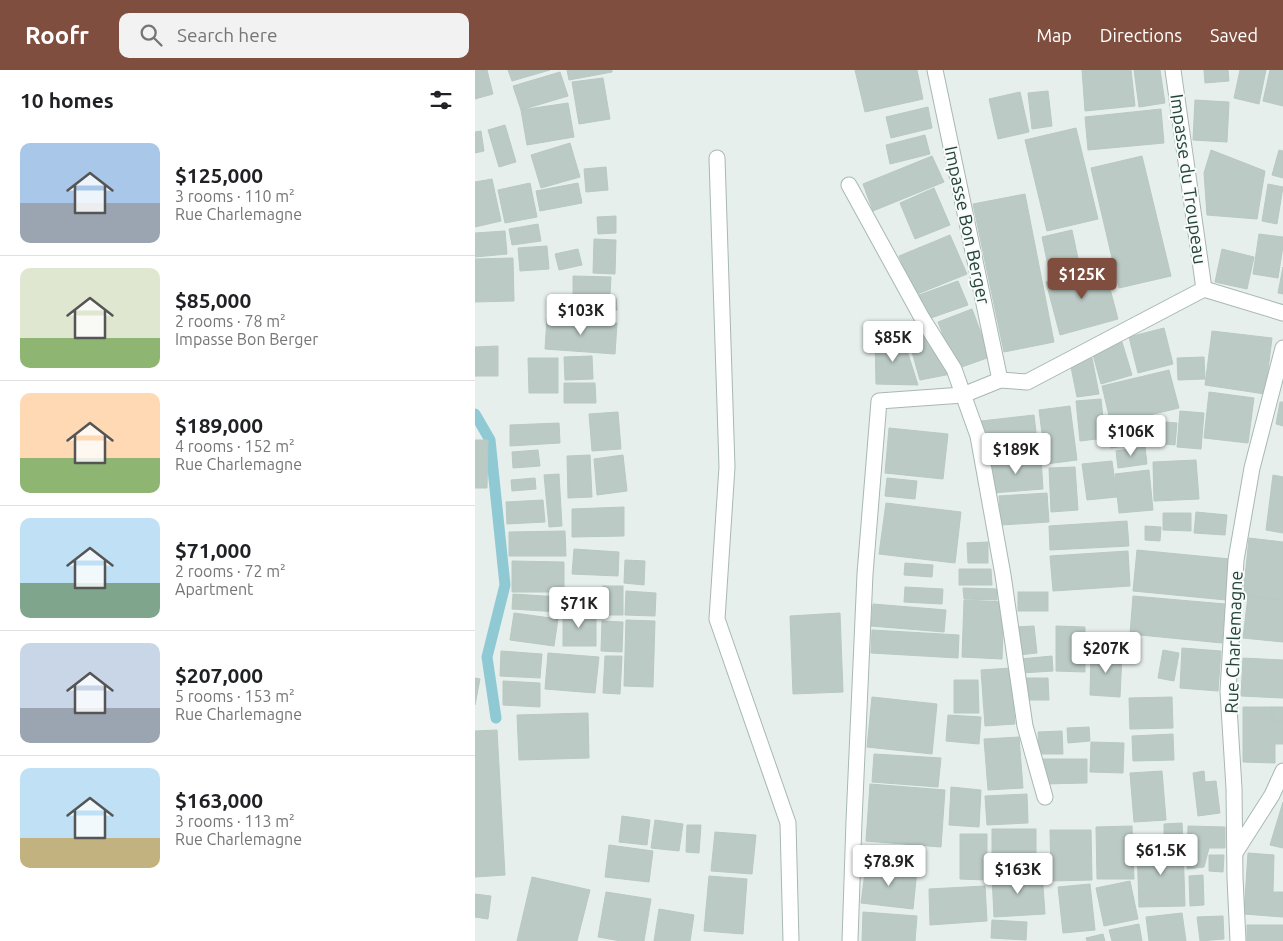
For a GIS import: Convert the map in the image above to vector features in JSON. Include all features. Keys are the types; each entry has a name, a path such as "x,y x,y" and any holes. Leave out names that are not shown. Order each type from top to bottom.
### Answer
{"street":[{"name":"Impasse Bon Berger","path":"935,70 1000,380"},
{"name":"Impasse du Troupeau","path":"1173,70 1204,289"},
{"path":"717,158 727,467 717,619 788,824 791,941"},
{"path":"849,185 922,318 953,369 977,436 1003,574 1025,726 1045,796"},
{"path":"850,941 865,574 879,401 963,395 1000,380 1027,382 1204,289 1283,313"},
{"name":"Rue Charlemagne","path":"1238,941 1235,788 1228,691 1236,560 1252,468 1283,348"},
{"path":"1235,853 1272,795 1283,772"}],"building":[{"path":"475,70 487,70 493,94 475,99"},
{"path":"508,70 550,70 512,81"},
{"path":"567,70 612,70 612,72 569,80"},
{"path":"855,70 917,70 923,99 865,112"},
{"path":"1082,70 1131,70 1135,106 1085,111"},
{"path":"1134,70 1160,70 1165,103 1139,107"},
{"path":"1204,70 1228,70 1229,81 1205,83"},
{"path":"1240,70 1266,70 1259,104 1234,98"},
{"path":"1270,70 1283,70 1283,106 1263,101"},
{"path":"560,72 568,96 521,110 513,86"},
{"path":"603,78 610,119 579,124 572,82"},
{"path":"1048,91 1052,126 1032,129 1028,93"},
{"path":"1020,92 1029,132 998,139 989,99"},
{"path":"1195,100 1229,102 1227,142 1193,140"},
{"path":"568,103 574,137 527,145 521,110"},
{"path":"928,107 932,128 891,138 886,117"},
{"path":"1161,109 1164,143 1088,150 1085,117"},
{"path":"505,125 516,162 499,167 488,130"},
{"path":"1076,128 1098,219 1047,231 1025,140"},
{"path":"481,131 484,151 475,153 475,132"},
{"path":"925,135 930,154 890,164 886,145"},
{"path":"570,143 580,177 541,188 531,155"},
{"path":"1211,150 1265,171 1257,219 1207,215 1204,173"},
{"path":"1279,150 1283,151 1283,178 1272,175"},
{"path":"932,156 944,182 873,211 863,184"},
{"path":"1142,156 1171,276 1119,288 1091,168"},
{"path":"606,167 608,190 586,192 584,169"},
{"path":"492,179 501,221 475,227 475,182"},
{"path":"530,183 537,217 505,223 498,190"},
{"path":"578,183 582,203 540,211 536,191"},
{"path":"1268,184 1283,187 1277,224 1262,221"},
{"path":"934,188 950,225 915,239 900,203"},
{"path":"1025,194 1054,342 1004,352 973,204"},
{"path":"616,216 616,233 598,234 597,217"},
{"path":"538,224 541,241 512,245 509,229"},
{"path":"1072,230 1080,268 1050,275 1042,237"},
{"path":"505,231 507,254 475,257 475,233"},
{"path":"1259,234 1283,237 1278,278 1253,274"},
{"path":"950,235 967,274 915,295 899,256"},
{"path":"594,239 616,240 615,274 593,273"},
{"path":"547,246 549,269 520,271 518,248"},
{"path":"578,249 582,265 559,270 555,254"},
{"path":"1222,249 1254,257 1247,289 1215,282"},
{"path":"513,258 514,301 475,302 475,259"},
{"path":"1104,266 1118,319 1060,335 1046,282"},
{"path":"1283,267 1283,294 1278,293"},
{"path":"573,276 611,277 610,294 573,294"},
{"path":"958,281 968,305 928,319 919,295"},
{"path":"596,298 616,298 617,310 596,311"},
{"path":"972,309 990,357 956,369 938,322"},
{"path":"547,318 617,323 615,354 545,349"},
{"path":"1164,328 1173,364 1138,373 1129,337"},
{"path":"1212,331 1272,338 1265,394 1205,385"},
{"path":"928,335 951,374 920,380 908,338"},
{"path":"903,338 918,385 876,384 875,339"},
{"path":"1122,342 1132,375 1101,384 1092,351"},
{"path":"498,346 498,376 475,376 475,347"},
{"path":"592,356 593,379 565,380 564,357"},
{"path":"1204,357 1205,379 1178,380 1177,358"},
{"path":"528,358 558,358 558,393 529,393"},
{"path":"1092,358 1099,394 1077,397 1070,362"},
{"path":"1169,370 1179,408 1111,424 1102,386"},
{"path":"564,383 595,383 596,403 564,403"},
{"path":"1209,392 1254,398 1248,443 1204,438"},
{"path":"1101,399 1105,438 1080,441 1076,401"},
{"path":"1280,402 1283,402 1283,426 1276,424"},
{"path":"1070,406 1077,460 1046,464 1039,410"},
{"path":"1180,411 1204,413 1201,449 1177,447"},
{"path":"618,412 621,449 592,451 589,414"},
{"path":"1034,415 1038,449 985,456 981,421"},
{"path":"1153,421 1177,423 1175,445 1151,443"},
{"path":"559,423 560,443 510,446 510,425"},
{"path":"1144,425 1147,442 1111,448 1108,431"},
{"path":"889,428 948,434 943,479 885,473"},
{"path":"475,440 488,440 487,488 475,488"},
{"path":"1145,447 1147,464 1118,468 1116,451"},
{"path":"538,450 540,466 513,468 512,452"},
{"path":"590,455 592,497 568,498 567,456"},
{"path":"623,455 627,491 597,495 594,459"},
{"path":"1041,458 1043,489 992,493 989,462"},
{"path":"1196,460 1199,499 1154,501 1153,462"},
{"path":"1112,461 1117,497 1087,500 1082,464"},
{"path":"1075,467 1078,510 1051,512 1049,468"},
{"path":"1149,470 1153,510 1119,513 1115,474"},
{"path":"559,474 562,526 549,527 544,475"},
{"path":"1273,475 1283,477 1283,533 1266,530"},
{"path":"535,478 536,489 512,491 511,480"},
{"path":"887,478 917,481 915,499 885,496"},
{"path":"1047,493 1049,522 1001,525 999,496"},
{"path":"543,500 545,522 507,524 506,502"},
{"path":"886,503 961,512 955,563 879,554"},
{"path":"624,507 624,536 572,537 572,509"},
{"path":"1196,512 1227,515 1225,535 1194,533"},
{"path":"1163,513 1191,513 1191,531 1163,530"},
{"path":"1127,521 1129,546 1050,550 1049,526"},
{"path":"1145,526 1161,527 1160,541 1145,540"},
{"path":"565,531 566,556 509,556 509,532"},
{"path":"1249,538 1283,542 1283,600 1243,596"},
{"path":"988,542 988,563 968,563 967,543"},
{"path":"574,549 619,552 618,576 572,574"},
{"path":"1137,550 1230,559 1226,600 1133,591"},
{"path":"1128,551 1130,586 1053,591 1050,556"},
{"path":"625,560 645,561 644,585 624,583"},
{"path":"512,561 564,562 564,592 512,592"},
{"path":"905,563 933,565 932,577 904,575"},
{"path":"959,569 991,569 992,585 959,585"},
{"path":"603,586 623,586 623,615 603,615"},
{"path":"905,587 943,589 942,604 904,602"},
{"path":"963,588 997,589 997,600 964,599"},
{"path":"626,591 656,593 655,616 625,615"},
{"path":"1018,592 1048,592 1048,611 1018,611"},
{"path":"513,594 560,597 559,612 512,609"},
{"path":"1133,596 1225,604 1222,643 1130,634"},
{"path":"1248,596 1283,600 1283,642 1243,638"},
{"path":"964,600 1004,602 1002,659 962,657"},
{"path":"873,604 946,610 944,632 871,626"},
{"path":"563,612 596,612 596,646 563,646"},
{"path":"514,613 558,619 554,646 510,640"},
{"path":"840,613 843,692 793,694 790,616"},
{"path":"626,620 655,621 653,687 624,686"},
{"path":"602,621 623,622 622,652 601,651"},
{"path":"1034,626 1037,653 1018,655 1015,627"},
{"path":"1056,626 1085,627 1085,672 1056,671"},
{"path":"872,630 959,635 958,658 871,653"},
{"path":"1182,648 1221,651 1218,691 1180,688"},
{"path":"1163,650 1179,653 1174,681 1158,678"},
{"path":"501,651 542,654 540,678 500,676"},
{"path":"1091,652 1122,654 1120,697 1090,695"},
{"path":"548,653 599,657 595,693 545,689"},
{"path":"605,656 622,656 620,694 603,693"},
{"path":"1052,656 1053,671 1021,673 1020,659"},
{"path":"1243,658 1283,660 1283,698 1241,696"},
{"path":"1011,668 1015,724 985,726 981,670"},
{"path":"475,678 480,679 475,705"},
{"path":"1026,678 1048,678 1049,700 1027,700"},
{"path":"954,680 978,680 979,713 954,713"},
{"path":"503,681 540,683 540,707 503,705"},
{"path":"872,697 937,704 932,754 867,747"},
{"path":"1172,697 1173,728 1130,729 1129,698"},
{"path":"1243,707 1272,707 1272,722 1283,722 1283,744 1275,744 1275,763 1243,762"},
{"path":"1272,707 1283,707 1283,722 1272,722"},
{"path":"588,713 589,758 519,760 517,715"},
{"path":"948,715 981,717 979,744 946,741"},
{"path":"1089,727 1090,741 1068,743 1067,728"},
{"path":"497,730 505,875 475,877 475,731"},
{"path":"1062,731 1063,754 1039,754 1038,732"},
{"path":"1173,734 1174,760 1133,761 1132,736"},
{"path":"1019,737 1023,788 988,790 984,739"},
{"path":"1091,742 1124,743 1123,773 1090,772"},
{"path":"874,754 941,758 938,787 872,782"},
{"path":"1042,759 1087,759 1087,783 1042,784"},
{"path":"1162,771 1166,820 1134,822 1130,773"},
{"path":"1204,771 1205,782 1216,781 1220,813 1198,816 1193,773"},
{"path":"870,784 945,790 941,847 866,841"},
{"path":"951,787 981,790 979,827 949,825"},
{"path":"1027,794 1028,823 987,825 985,796"},
{"path":"1283,802 1283,848 1270,845"},
{"path":"622,816 650,820 647,845 619,842"},
{"path":"655,820 683,824 679,851 651,848"},
{"path":"1182,823 1183,843 1164,843 1164,824"},
{"path":"687,825 701,825 699,853 686,852"},
{"path":"1132,826 1134,879 1097,879 1096,827"},
{"path":"1188,826 1225,827 1225,848 1209,848 1204,867 1187,869"},
{"path":"992,829 1036,829 1036,866 992,866"},
{"path":"1050,830 1091,830 1092,880 1051,881"},
{"path":"715,832 756,835 752,874 711,871"},
{"path":"960,834 987,834 987,880 960,879"},
{"path":"609,845 653,851 649,882 605,877"},
{"path":"1183,845 1185,906 1139,907 1137,846"},
{"path":"1248,853 1274,855 1273,892 1283,892 1283,917 1244,914"},
{"path":"1209,855 1224,855 1223,872 1209,871"},
{"path":"866,865 917,870 913,909 861,903"},
{"path":"1042,872 1045,914 994,917 992,875"},
{"path":"1203,875 1204,905 1190,906 1189,876"},
{"path":"709,876 747,879 743,934 704,931"},
{"path":"532,877 590,890 577,941 517,941"},
{"path":"1130,881 1138,919 1104,926 1096,888"},
{"path":"1090,884 1095,930 1063,933 1058,887"},
{"path":"985,886 987,921 930,925 929,889"},
{"path":"606,892 651,899 644,941 621,941 598,937"},
{"path":"475,894 491,896 488,919 475,917"},
{"path":"659,909 694,915 690,941 654,941"},
{"path":"863,912 917,916 915,941 862,941"},
{"path":"1182,913 1186,941 1149,941 1146,917"},
{"path":"1223,916 1224,939 1200,941 1197,917"},
{"path":"992,920 1027,922 1026,940 991,938"},
{"path":"1139,924 1142,941 1112,941 1109,930"},
{"path":"1247,925 1283,925 1283,941 1247,941"},
{"path":"1103,934 1105,941 1087,941 1086,938"}],"waterway":[{"path":"475,414 490,440 505,585 487,657 496,718"}]}
